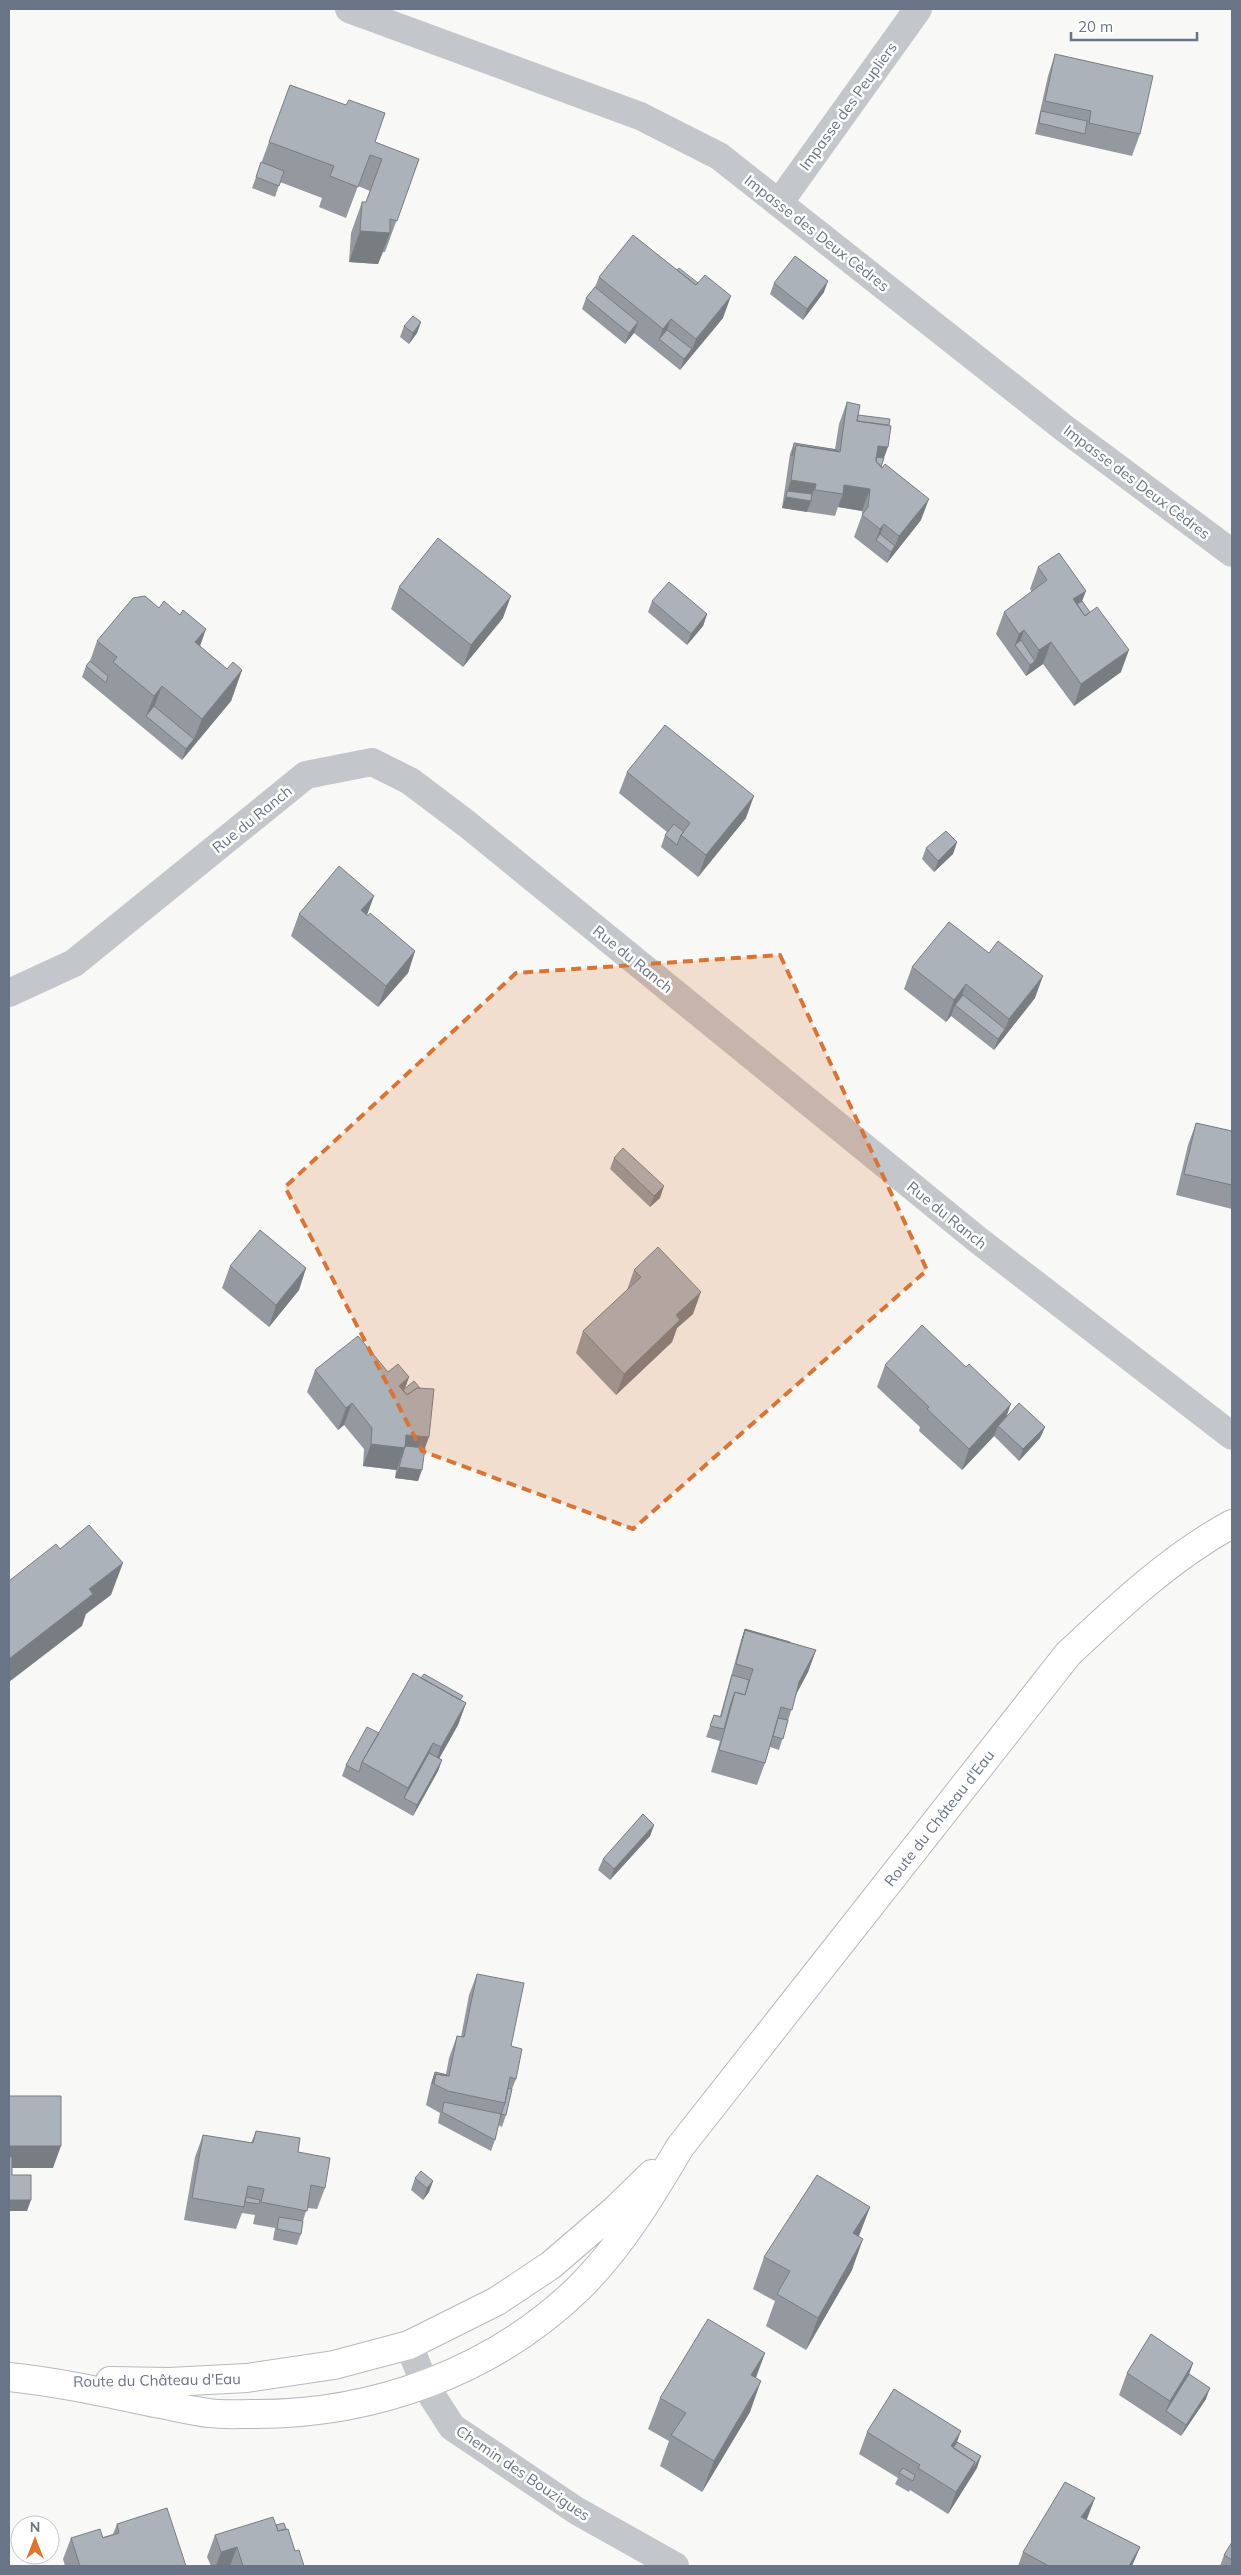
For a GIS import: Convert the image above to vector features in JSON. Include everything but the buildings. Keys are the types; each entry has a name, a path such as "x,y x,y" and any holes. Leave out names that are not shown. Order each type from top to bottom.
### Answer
{"street":[{"name":"Impasse des Deux Cèdres","path":"349,9 640,116 719,156 1064,428 1232,553"},
{"name":"Impasse des Peupliers","path":"779,203 918,9"},
{"name":"Rue du Ranch","path":"9,993 74,963 306,775 372,762 410,781 467,824 978,1240 1232,1436"},
{"name":"Route du Château d'Eau","path":"42,2380 210,2414 273,2414 329,2411 387,2398 425,2386 483,2357 524,2333 580,2286 634,2223 680,2147 1068,1654 1115,1609 1164,1569 1208,1537 1232,1524"},
{"name":"Route du Château d'Eau","path":"9,2377 42,2380 169,2382 247,2378 334,2365 409,2345 497,2301 551,2265 615,2210 680,2147"},
{"name":"Chemin des Bouzigues","path":"409,2345 425,2386 452,2427 488,2453 577,2511 675,2566"}],"highlighted area":[{"path":"780,955 927,1270 633,1529 422,1451 285,1187 516,973"}]}
